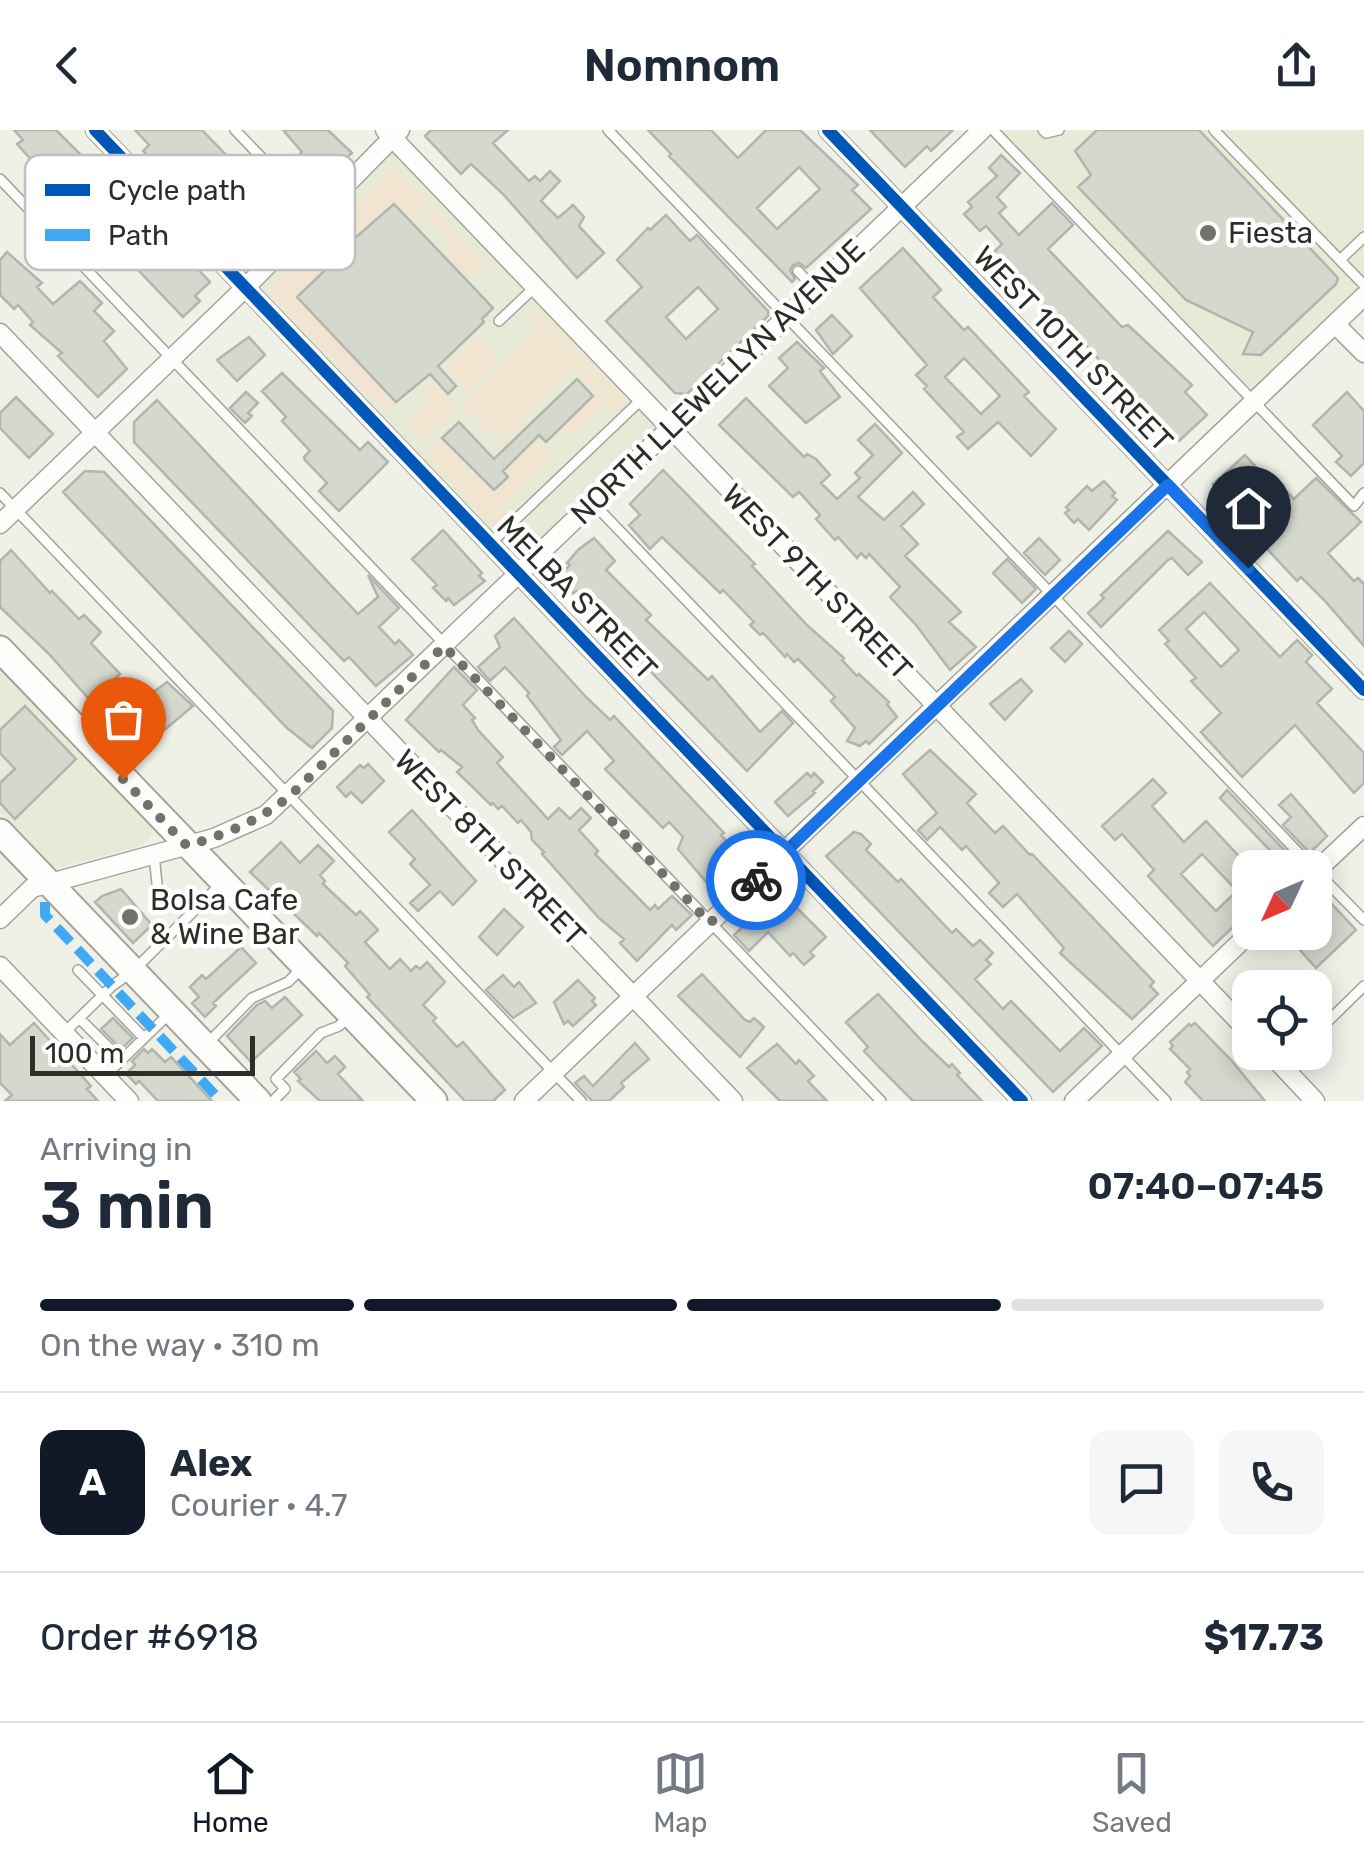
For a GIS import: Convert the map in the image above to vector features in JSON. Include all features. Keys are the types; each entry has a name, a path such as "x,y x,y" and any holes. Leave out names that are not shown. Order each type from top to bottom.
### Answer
{"street":[{"name":"MELBA STREET","path":"94,130 118,155"},
{"name":"WEST 10TH STREET","path":"828,130 1364,690"},
{"name":"NORTH LLEWELLYN AVENUE","path":"0,919 32,888 241,828 291,795 669,427 982,130"},
{"path":"355,174 393,133"},
{"name":"WEST 9TH STREET","path":"393,133 642,399 1232,1014"},
{"name":"MELBA STREET","path":"230,270 1022,1101"},
{"path":"0,524 263,270"},
{"path":"524,1101 1364,296"},
{"path":"1336,324 1364,353"},
{"name":"WEST 8TH STREET","path":"0,333 733,1101"},
{"path":"0,650 434,1101"},
{"path":"1332,855 1364,826"},
{"path":"0,832 258,1101"},
{"path":"1074,1101 1233,950"},
{"path":"0,966 129,1101"},
{"path":"1292,1070 1315,1101"}],"lane":[{"path":"235,130 259,155"},
{"path":"608,130 1296,850"},
{"path":"993,130 1364,517"},
{"path":"1043,130 1058,130"},
{"path":"1214,130 1364,285"},
{"path":"0,179 25,205"},
{"path":"1340,260 1364,238"},
{"path":"87,270 881,1101"},
{"path":"798,271 815,289"},
{"path":"499,321 535,286"},
{"path":"490,543 642,399"},
{"path":"0,492 581,1101"},
{"path":"1354,506 1364,494"},
{"path":"592,502 1166,1101"},
{"path":"154,855 159,903"},
{"path":"64,1033 134,971 223,882"},
{"path":"1332,887 1364,920"},
{"path":"205,1046 252,998 288,982 304,966"},
{"path":"78,970 125,1024 144,1038"},
{"path":"1332,1017 1364,986"},
{"path":"104,1076 172,1011"},
{"path":"272,1101 285,1089 276,1079 321,1032 340,1026 351,1014"},
{"path":"79,1018 108,1041 121,1060"}],"shaded area":[{"path":"1364,130 1364,285 1253,392 1002,133"},
{"path":"393,138 669,427 519,573 246,287 263,270 355,270 355,177"},
{"path":"395,168 402,170 403,176 429,203 411,220 394,203 358,238 355,205"},
{"path":"433,208 485,263 467,279 443,254 453,244 428,218"},
{"path":"287,270 324,270 296,297 396,402 385,412 270,294 271,286"},
{"path":"538,306 624,395 625,404 535,309"},
{"path":"532,312 622,406 614,413 607,406 572,438 562,427 598,393 574,368 497,442 462,407 535,331 523,315"},
{"path":"478,336 499,357 491,365 494,369 470,393 445,368"},
{"path":"431,383 454,405 456,413 444,427 434,423 426,435 419,437 407,428 407,420 415,412 426,411 425,398"},
{"path":"523,424 535,437 518,434 505,448 516,458 525,450 518,442 533,441 534,446 544,446 552,458 500,508 506,517 495,528 426,455 442,439 471,470 464,476 469,480 476,471 495,491 509,474 494,453 498,448 502,451 501,446"},
{"path":"0,664 149,821 153,833 149,840 137,847 52,867 0,812"}],"building":[{"path":"14,130 56,130 81,155 27,155 17,144 23,140"},
{"path":"135,130 202,130 226,155 147,155 143,151 149,145"},
{"path":"283,130 328,130 352,153 299,155 302,152"},
{"path":"431,130 508,130 493,143 529,181 535,176 540,181 550,171 560,181 541,201 558,218 573,205 584,217 579,226 604,253 577,278 503,194 471,164 461,174 425,136"},
{"path":"648,130 711,130 738,158 766,130 800,130 858,185 852,190 871,209 806,268 799,263 793,265 792,282","holes":["799,167 820,189 777,229 757,208"]},
{"path":"870,130 953,130 931,151 927,146 905,167"},
{"name":"Fiesta","path":"1097,130 1199,130 1338,278 1336,284 1261,355 1243,354 1253,332 1186,300 1078,187 1091,175 1075,151"},
{"path":"1001,155 1020,173 997,197 1006,207 999,213 1019,235 1052,203 1073,225 1048,249 1122,327 1128,325 1192,385 1185,392 1207,415 1179,441 1158,418 1154,422 1085,344 1082,347 991,255 1002,244 986,226 980,231 964,214 972,207 968,202 997,176 989,168"},
{"path":"394,204 493,308 482,319 484,322 438,366 456,386 448,394 430,374 396,402 297,297 325,270 355,270 355,238"},
{"path":"666,215 690,241 697,235 768,311 768,316 687,394 675,393 606,321 642,287 617,260","holes":["698,287 718,309 686,339 666,317"]},
{"path":"903,248 941,290 933,297 964,330 968,327 1029,392 1024,396 1056,429 1031,456 998,422 968,449 957,437 964,432 916,375 927,365 860,288","holes":["964,358 1000,396 981,414 945,377"]},
{"path":"7,252 42,283 37,287 53,304 80,281 102,303 94,311 114,331 104,341 127,369 98,397 58,356 62,353 30,325 33,322 18,305 14,309 0,295 0,260"},
{"path":"138,270 198,270 210,282 195,296 200,301 183,317"},
{"path":"832,315 852,336 833,354 816,330"},
{"path":"249,337 265,355 237,381 217,360"},
{"path":"797,342 824,368 820,371 840,397 806,423 769,386 788,368 779,358"},
{"path":"282,373 360,450 368,442 388,462 339,511 319,491 327,483 305,460 310,451 282,421 286,417 262,391"},
{"path":"577,379 593,396 546,442 539,435 503,471 508,477 494,490 442,438 459,422 494,459"},
{"path":"246,392 258,403 245,423 230,408"},
{"path":"1347,392 1364,411 1364,463 1351,476 1336,462 1342,456 1313,425"},
{"path":"16,397 53,434 29,458 0,428 0,413"},
{"path":"746,398 804,457 807,454 816,459 830,475 821,483 837,499 860,478 855,473 873,455 858,440 875,424 902,453 858,497 884,520 913,492 924,504 901,526 918,544 905,556 961,612 949,622 976,647 950,670 890,597 900,587 869,554 866,558 861,553 857,558 838,537 835,540 799,492 793,497 719,425"},
{"path":"157,400 358,614 378,597 368,575 399,608 379,627 413,655 376,686 349,657 344,661 134,442 134,422"},
{"path":"1245,455 1265,477 1269,473 1294,499 1316,478 1361,522 1328,553 1354,581 1358,578 1364,584 1364,646 1325,601 1301,577 1297,581 1241,521 1236,515 1239,512 1213,484"},
{"path":"663,470 755,564 752,566 807,625 889,702 897,717 869,744 866,741 860,746 847,741 855,728 831,701 835,697 798,659 794,662 787,654 785,657 763,633 760,635 750,625 754,622 723,590 720,593 662,537 650,549 629,525 640,515 630,504"},
{"path":"85,471 104,472 333,711 332,728 312,748 287,728 63,492"},
{"path":"1104,481 1117,500 1089,530 1078,519 1074,523 1065,513 1069,510 1066,507 1087,486 1092,491"},
{"path":"443,530 485,581 454,605 433,588 437,585 412,559"},
{"path":"1168,531 1202,562 1188,575 1172,558 1168,560 1101,627 1088,613 1104,598 1101,595"},
{"path":"594,538 615,561 606,570 651,615 646,620 708,680 712,676 760,732 782,711 793,723 747,771 622,642 618,645 605,629 609,624 558,577 578,550"},
{"path":"1039,538 1060,560 1045,575 1024,553"},
{"path":"11,550 50,593 79,619 84,615 101,632 91,643 120,674 111,682 135,706 167,682 193,706 137,753 48,653 0,607 0,561"},
{"path":"1007,559 1036,589 1022,603 993,573"},
{"path":"1210,583 1280,657 1297,640 1312,655 1306,662 1332,689 1317,703 1364,753 1364,783 1354,793 1295,725 1242,777 1201,732 1221,713 1191,681 1196,678 1165,644 1169,641 1159,630","holes":["1204,612 1239,650 1221,667 1186,629"]},
{"path":"514,618 586,697 610,720 614,716 724,833 721,835 737,852 731,858 739,867 713,890 678,849 683,837 669,822 663,828 605,769 614,761 587,731 562,755 554,747 561,740 527,696 529,693 505,667 490,681 478,667 500,647 495,636"},
{"path":"1069,631 1082,644 1065,662 1051,648"},
{"path":"454,667 477,690 463,705 475,718 472,720 478,730 503,757 497,763 548,819 559,808 570,819 581,808 591,818 579,830 598,851 595,854 650,910 655,905 658,909 672,896 692,915 676,930 672,925 637,961 620,943 624,939 599,918 542,854 521,820 518,823 502,806 498,809 491,805 457,772 462,767 439,752 406,720"},
{"path":"1021,679 1032,691 1005,720 990,704"},
{"path":"25,706 76,759 15,819 0,803 0,783 15,769 0,753 0,730"},
{"path":"930,750 976,794 967,803 995,833 1003,826 1154,982 1150,986 1158,994 1132,1019 1060,953 1064,948 1017,894 1003,907 989,893 999,883 966,846 962,850 940,827 927,840 918,830 937,813 903,774"},
{"path":"368,764 384,781 362,803 351,792 346,797 337,787 360,765 364,768"},
{"path":"807,773 811,777 814,773 823,782 788,816 775,802"},
{"path":"1153,779 1166,793 1152,806 1184,842 1206,821 1233,850 1232,886 1202,854 1181,874 1216,911 1232,896 1232,928 1213,946 1148,876 1154,870 1122,834 1115,840 1102,826"},
{"path":"1227,790 1284,850 1270,850 1220,798"},
{"path":"1291,794 1327,836 1313,850 1307,850 1283,825 1291,817 1279,805"},
{"path":"412,810 476,881 453,905 440,891 418,911 410,903 430,885 410,864 415,859 389,832"},
{"path":"854,832 871,844 866,850 898,882 901,879 952,933 956,929 973,946 980,940 993,953 986,960 991,964 975,979 1003,1009 1011,1001 1060,1051 1084,1028 1102,1046 1053,1092 826,856"},
{"path":"281,842 300,863 318,845 334,861 320,875 323,884 356,915 360,911 378,930 365,942 390,969 400,959 411,971 427,962 445,982 423,1005 457,1047 463,1042 505,1090 493,1101 465,1101 367,997 370,995 345,966 348,963 250,872"},
{"name":"Bolsa Cafe & Wine Bar","path":"121,889 152,925 133,943 95,902"},
{"path":"780,891 826,937 810,952 814,956 804,965 768,932 749,951 734,935"},
{"path":"1332,904 1356,930 1316,968 1300,950 1332,950"},
{"path":"504,909 523,927 497,955 479,937"},
{"path":"241,947 256,963 213,1003 216,1006 205,1017 192,1003 199,997 190,987 202,975 206,979"},
{"path":"702,974 745,1020 750,1022 754,1018 764,1027 740,1057 678,996"},
{"path":"503,975 514,987 519,982 536,1003 513,1018 486,990"},
{"path":"578,980 595,998 592,1001 596,1005 573,1026 568,1021 564,1024 554,1002"},
{"path":"878,994 949,1067 952,1064 960,1073 957,1075 982,1101 913,1101 879,1067 846,1022"},
{"path":"285,997 302,1015 251,1062 227,1036 257,1005 265,1001 272,1008"},
{"path":"113,1018 133,1038 121,1049 101,1029"},
{"path":"34,1023 91,1086 87,1089 98,1101 5,1101 12,1095 0,1083 0,1034 10,1045"},
{"path":"1195,1023 1232,1061 1232,1070 1239,1070 1265,1101 1203,1101 1185,1082 1190,1069 1170,1049 1170,1042"},
{"path":"635,1043 649,1059 621,1083 624,1087 609,1101 592,1101 575,1083 584,1076 593,1086"},
{"path":"777,1044 814,1076 808,1081 827,1101 780,1101 747,1068"},
{"path":"144,1049 148,1053 152,1049 165,1062 171,1057 212,1101 158,1101 139,1081 136,1084 126,1074"},
{"path":"316,1051 327,1063 335,1056 345,1067 338,1074 363,1101 320,1101 298,1081 301,1079 294,1072"}],"marked path":[{"path":"45,902 45,915 221,1101"}],"cycle path":[{"path":"95,130 119,155"},
{"path":"828,130 1364,690"},
{"path":"229,270 1022,1101"}],"way so far":[{"path":"123,779 187,846 241,828 291,795 444,646 710,923 756,880"}],"place":[{"name":"Fiesta","path":"1208,233"},
{"name":"Bolsa Cafe & Wine Bar","path":"130,917"}],"route":[{"path":"756,880 1168,485 1248,568"}]}
